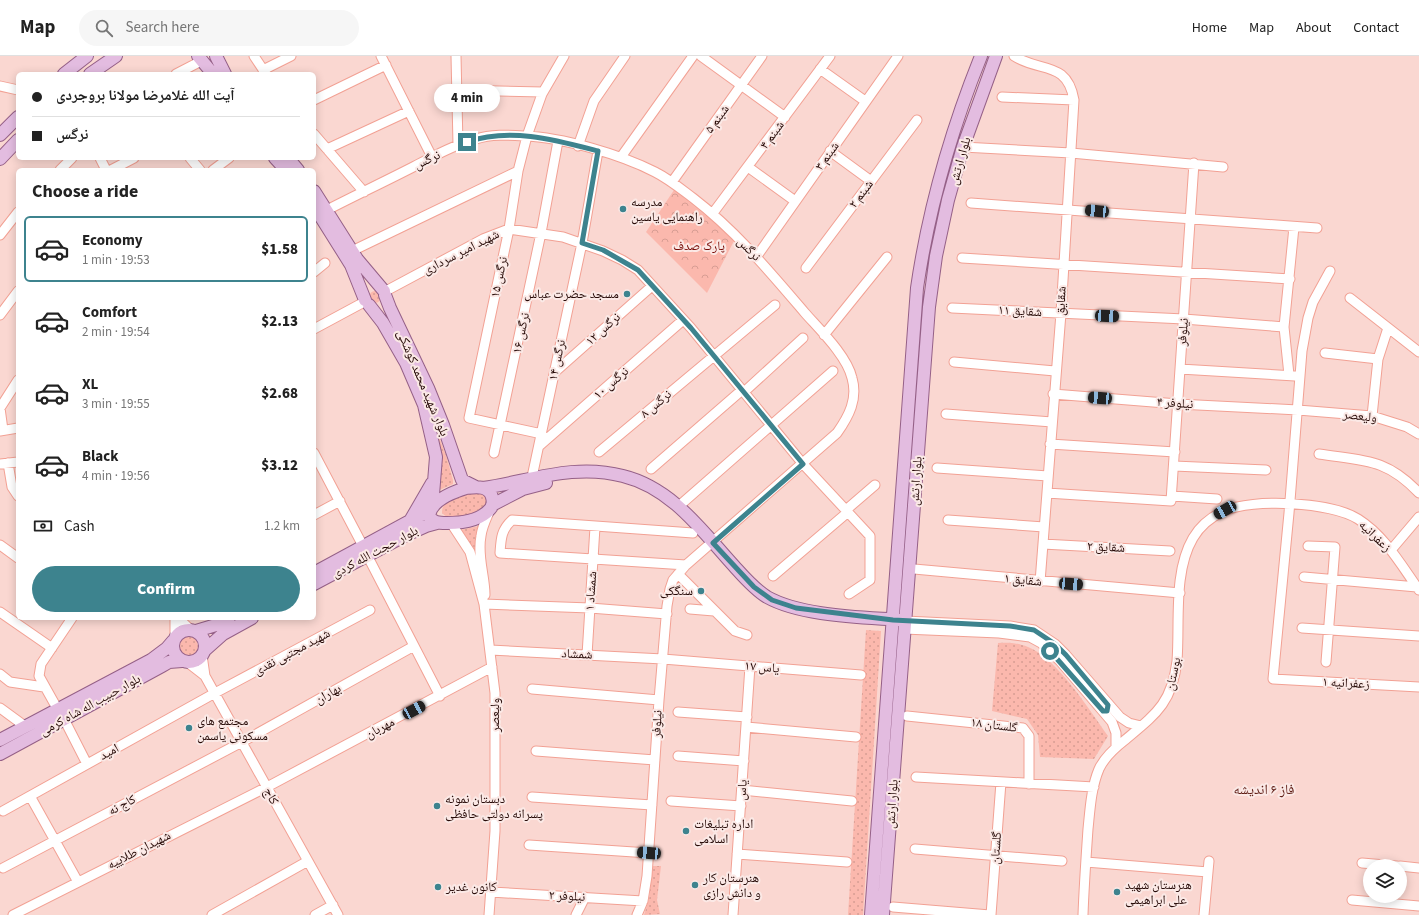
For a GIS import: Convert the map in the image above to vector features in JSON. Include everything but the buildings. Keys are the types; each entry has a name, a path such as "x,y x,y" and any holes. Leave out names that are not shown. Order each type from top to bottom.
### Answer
{"main road":[{"path":"67,72 87,56"},
{"path":"93,72 116,56"},
{"path":"216,56 224,72"},
{"name":"بلوار ارتش","path":"887,910 899,624 915,308 922,255 934,193 958,115 981,56"},
{"name":"بلوار ارتش","path":"871,911 929,307 936,256 963,147 996,56"},
{"path":"200,58 211,72"},
{"path":"0,136 16,119"},
{"path":"0,160 16,142"},
{"path":"277,160 284,168"},
{"path":"290,160 296,168"},
{"name":"بلوار شهید محمد کوشکی","path":"316,194 352,251 384,293 441,419 458,473 462,480 480,487"},
{"name":"بلوار شهید محمد کوشکی","path":"316,209 351,265 367,302 383,323 406,363 424,405 436,457 431,509"},
{"path":"367,302 366,293 372,287 378,287 384,293"},
{"path":"710,545 693,533 675,513 659,500 642,491 620,483 597,479 533,481 456,491 431,509 430,517 437,523 451,523 475,518 533,481 580,472 613,474 633,479 668,496 679,506 726,563 766,596 785,605 806,611 899,624"},
{"path":"410,522 433,480"},
{"path":"480,487 491,493 493,500 491,507"},
{"name":"بلوار حجت الله کردی","path":"316,583 431,509"},
{"name":"بلوار حجت الله کردی","path":"316,571 418,529 437,523"},
{"path":"225,620 216,625 182,631 174,639 173,650 185,661 196,660 223,634 248,620"},
{"path":"194,630 202,637 203,652"},
{"name":"بلوار حبیب اله شاه کرمی","path":"0,754 61,714 151,660 168,648 174,639"},
{"name":"بلوار حبیب اله شاه کرمی","path":"0,740 26,726 61,714 170,662 185,661"},
{"path":"871,911 887,910"}],"street":[{"path":"254,56 264,72 291,56"},
{"path":"381,56 432,157"},
{"path":"456,56 458,145"},
{"name":"نرگس ۱۵","path":"501,425 469,418 509,229 518,171 527,136 542,92 564,56"},
{"path":"578,146 594,100 625,56"},
{"path":"621,156 693,56"},
{"path":"701,56 785,117"},
{"name":"شبنم ۵","path":"672,182 762,56"},
{"name":"شبنم ۴","path":"713,213 830,56"},
{"name":"شبنم ۳","path":"757,256 898,56"},
{"name":"شقایق","path":"1014,56 1031,64 1053,70 1066,77 1071,86 1074,100 1040,582"},
{"path":"179,72 200,58"},
{"path":"316,99 386,65"},
{"path":"820,69 865,101"},
{"path":"0,86 16,90"},
{"path":"456,90 542,92"},
{"path":"1002,97 1074,100"},
{"path":"327,149 409,111"},
{"name":"شبنم ۲","path":"806,268 917,120"},
{"path":"316,136 364,192"},
{"name":"نرگس","path":"327,210 458,145 477,138 490,136 527,136 558,141 621,156 656,172 672,182 713,213 757,256 824,335 844,362 852,376 853,402 845,423 837,433 710,545"},
{"name":"نرگس ۱۶","path":"494,453 541,233 558,141"},
{"path":"963,147 1070,153 1194,163 1223,167"},
{"name":"نرگس ۱۴","path":"533,481 582,243 598,151"},
{"path":"830,151 871,181"},
{"path":"62,168 70,160"},
{"path":"115,168 130,160"},
{"path":"192,160 198,168"},
{"path":"216,168 226,160"},
{"name":"نیلوفر","path":"1172,498 1194,163"},
{"path":"748,167 795,201"},
{"path":"352,251 518,171"},
{"path":"971,203 1317,228"},
{"path":"0,235 16,215"},
{"path":"1289,375 1284,327 1294,227"},
{"name":"شهید امیر سرداری","path":"384,293 484,239 509,229 541,233 582,243 622,260 638,270 713,355 803,464 870,536 870,580 850,594"},
{"path":"824,335 887,257"},
{"path":"962,258 1290,279"},
{"path":"316,270 326,263"},
{"path":"1290,504 1300,376 1308,318 1313,302 1330,271"},
{"name":"نرگس ۱۲","path":"555,372 652,286"},
{"path":"0,315 16,294"},
{"path":"1350,298 1419,352"},
{"path":"316,326 367,302"},
{"name":"نرگس ۸","path":"599,452 713,355 775,305"},
{"name":"شقایق ۱۱","path":"952,308 1184,319 1284,327"},
{"name":"نرگس ۱۰","path":"539,446 683,320"},
{"path":"1372,416 1378,359 1388,328"},
{"path":"651,469 803,338"},
{"path":"1325,353 1378,359"},
{"path":"954,362 1055,371"},
{"path":"1180,369 1300,376"},
{"path":"679,506 833,371"},
{"path":"16,383 1,403 0,408 2,431 16,428"},
{"name":"نیلوفر ۴","path":"1053,394 1178,404 1298,410"},
{"name":"ولیعصر","path":"1298,410 1372,416 1406,427 1419,434"},
{"path":"946,414 1052,422"},
{"path":"501,425 542,434"},
{"path":"1050,444 1175,452"},
{"path":"1319,454 1375,462 1393,470 1408,481 1419,493"},
{"path":"316,457 440,696"},
{"path":"16,462 4,464 12,487 16,493"},
{"path":"1174,466 1266,470"},
{"path":"937,468 1048,476"},
{"path":"773,576 875,485"},
{"path":"1046,493 1217,499"},
{"path":"316,514 340,501"},
{"name":"بوستان","path":"1083,915 1086,862 1094,787 1100,768 1116,747 1162,706 1168,697 1174,681 1179,635 1180,593 1184,558 1193,538 1205,523 1225,510 1263,503 1290,504"},
{"name":"زعفرانیه","path":"1290,504 1324,508 1350,515 1377,534 1391,550 1418,589"},
{"name":"زعفرانیه ۱","path":"1290,504 1273,679 1419,687"},
{"path":"491,507 480,538 480,553 485,581 484,604 590,608 667,614"},
{"path":"1391,550 1419,517"},
{"path":"686,565 500,553 501,534 512,520 693,533"},
{"path":"948,520 1044,527"},
{"name":"ولیعصر","path":"451,523 470,552 484,604 495,693 495,831 489,915"},
{"name":"شمشاد ۱","path":"587,655 595,527"},
{"name":"شقایق ۲","path":"1043,544 1170,551"},
{"path":"0,545 16,557"},
{"name":"نیلوفر","path":"637,915 643,901 649,853 659,700 670,589 678,574 686,565 710,545"},
{"path":"1308,546 1335,547 1334,580 1326,662"},
{"name":"شقایق ۱","path":"914,569 1040,582 1180,593"},
{"path":"678,574 735,631 747,635"},
{"path":"1304,577 1418,589"},
{"path":"690,609 714,611"},
{"name":"شهید مجتبی نقدی","path":"215,693 370,610"},
{"path":"0,612 52,648"},
{"path":"71,620 41,664 39,676 87,764"},
{"path":"174,639 176,620"},
{"path":"179,620 194,630"},
{"path":"899,624 1010,626 1034,630 1055,644 1066,655 1106,708 1116,733 1116,747"},
{"path":"1302,628 1419,636"},
{"name":"بهاران","path":"242,742 414,646"},
{"name":"شمشاد","path":"490,650 663,659"},
{"name":"کاج","path":"203,652 205,676"},
{"name":"یاس ۱۷","path":"663,659 861,675"},
{"name":"کاج","path":"185,661 205,676 338,915"},
{"name":"یاس","path":"733,915 750,666"},
{"name":"مهربان","path":"266,787 440,696 492,667"},
{"path":"0,674 10,682 44,687"},
{"path":"532,689 659,700"},
{"name":"امید","path":"3,811 215,693"},
{"path":"0,708 26,726"},
{"path":"1106,708 1124,720 1141,726"},
{"path":"678,712 747,717"},
{"name":"گلستان ۱۸","path":"907,716 1024,728 1029,736 1029,784"},
{"path":"746,727 856,737"},
{"name":"کاج نه","path":"2,868 242,742"},
{"path":"536,751 655,760"},
{"path":"678,756 744,761"},
{"path":"916,777 1094,787"},
{"name":"گلستان","path":"991,915 1001,782"},
{"name":"شهیدان طلاییه","path":"13,915 266,787"},
{"path":"742,790 852,801"},
{"path":"30,796 78,882"},
{"path":"532,797 652,805"},
{"path":"671,801 741,806"},
{"path":"529,845 649,853"},
{"path":"915,849 1062,861"},
{"path":"737,854 847,862"},
{"path":"212,915 308,861"},
{"path":"1204,915 1209,861"},
{"path":"1086,862 1208,872"},
{"path":"1407,867 1419,868"},
{"name":"نیلوفر ۲","path":"491,892 643,901"},
{"path":"576,915 585,897"},
{"path":"1352,900 1419,906"},
{"path":"315,915 333,905"},
{"path":"887,910 991,915"}],"green space":[{"name":"پارک صدف","path":"674,190 735,239 707,293 646,232"},
{"path":"377,291 380,292 380,302 373,303 370,302 369,295 370,292"},
{"path":"437,432 446,455 453,484 435,492 440,458"},
{"path":"475,492 485,494 487,504 472,514 459,518 452,518 442,513 445,504 449,500"},
{"path":"479,526 476,540 479,577 472,547 460,530"},
{"path":"866,630 881,631 863,915 848,915"},
{"path":"184,636 192,636 198,642 198,650 192,656 184,656 178,650 178,642"},
{"path":"998,643 1021,645 1039,653 1061,673 1072,686 1108,736 1094,759 1040,757 1038,735 1027,719 992,711"},
{"path":"653,866 661,866 657,900 660,914 644,915 649,899"}],"place":[{"name":"مدرسه راهنمایی یاسین","path":"623,209"},
{"name":"مسجد حضرت عباس","path":"627,294"},
{"name":"سنگکی","path":"701,591"},
{"name":"مجتمع های مسکونی یاسمن","path":"189,728"},
{"name":"دبستان نمونه پسرانه دولتی حافظی","path":"437,806"},
{"name":"اداره تبلیغات اسلامی","path":"686,831"},
{"name":"هنرستان کار و دانش رازی","path":"695,885"},
{"name":"کانون غدیر","path":"438,887"},
{"name":"هنرستان شهید علی ابراهیمی","path":"1117,892"}],"district":[{"name":"فاز ۶ اندیشه","path":"1264,790"}],"route":[{"path":"467,142 477,138 502,135 527,136 558,141 598,151 582,243 603,250 638,270 691,328 803,464 713,543 748,582 766,596 778,602 806,611 893,620 1023,627 1034,630 1055,644 1066,655 1108,705 1109,709 1107,711 1103,711 1050,651"}]}
